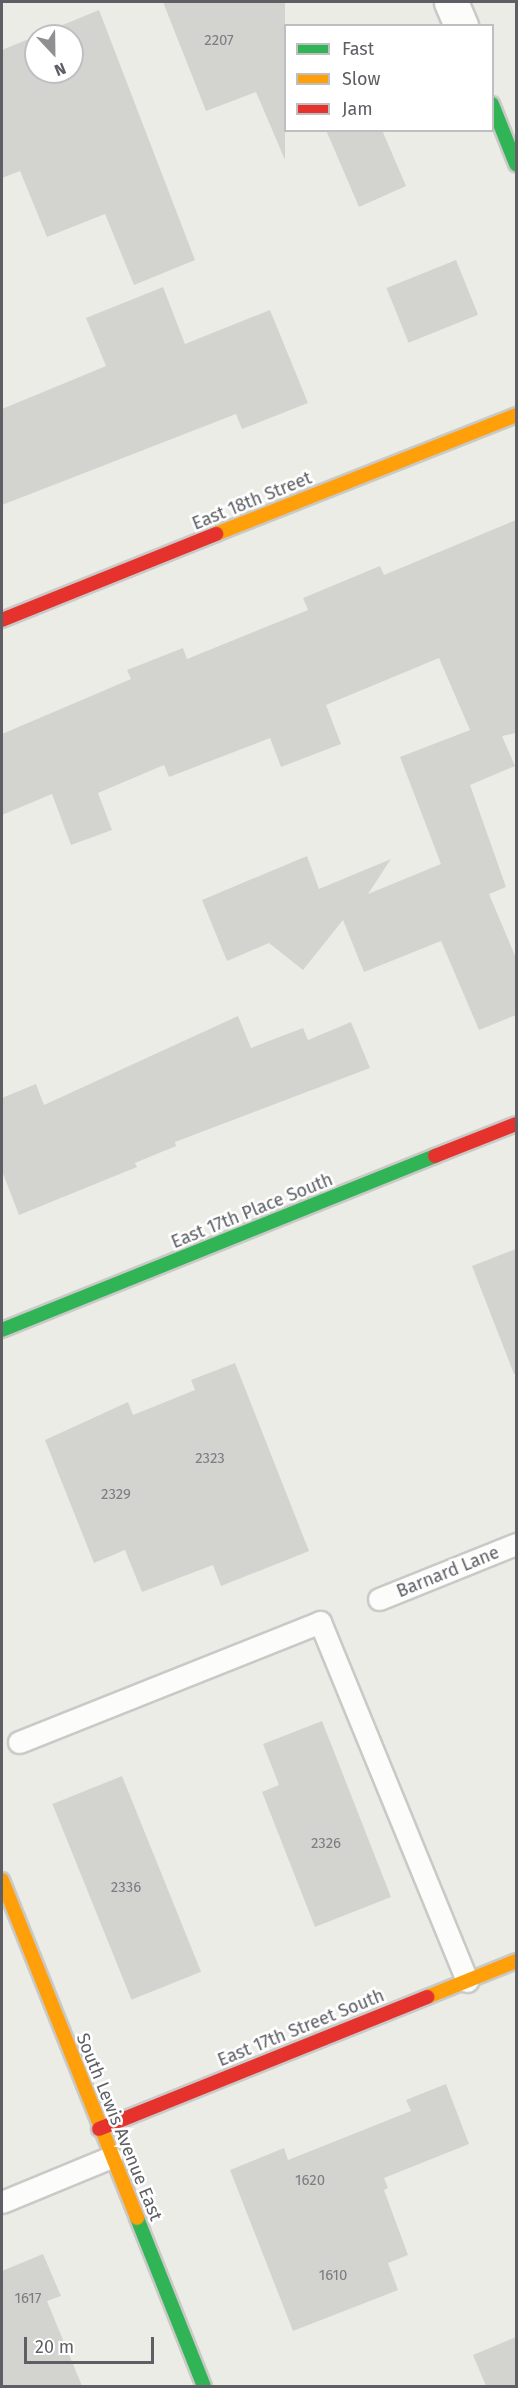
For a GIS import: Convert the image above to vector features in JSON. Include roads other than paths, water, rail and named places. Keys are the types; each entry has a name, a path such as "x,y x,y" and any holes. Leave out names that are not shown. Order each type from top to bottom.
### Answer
{"street":[{"path":"451,2 460,24"},
{"path":"494,109 516,164"},
{"name":"East 18th Street","path":"2,620 516,415"},
{"name":"East 17th Place South","path":"2,1330 516,1124"},
{"name":"South Lewis Avenue East","path":"2,1880 99,2129 204,2386"},
{"name":"East 17th Street South","path":"99,2129 516,1961"}],"lane":[{"name":"Barnard Lane","path":"379,1599 516,1544"},
{"path":"19,1742 320,1622 467,1980"},
{"path":"2,2202 111,2157"}]}
